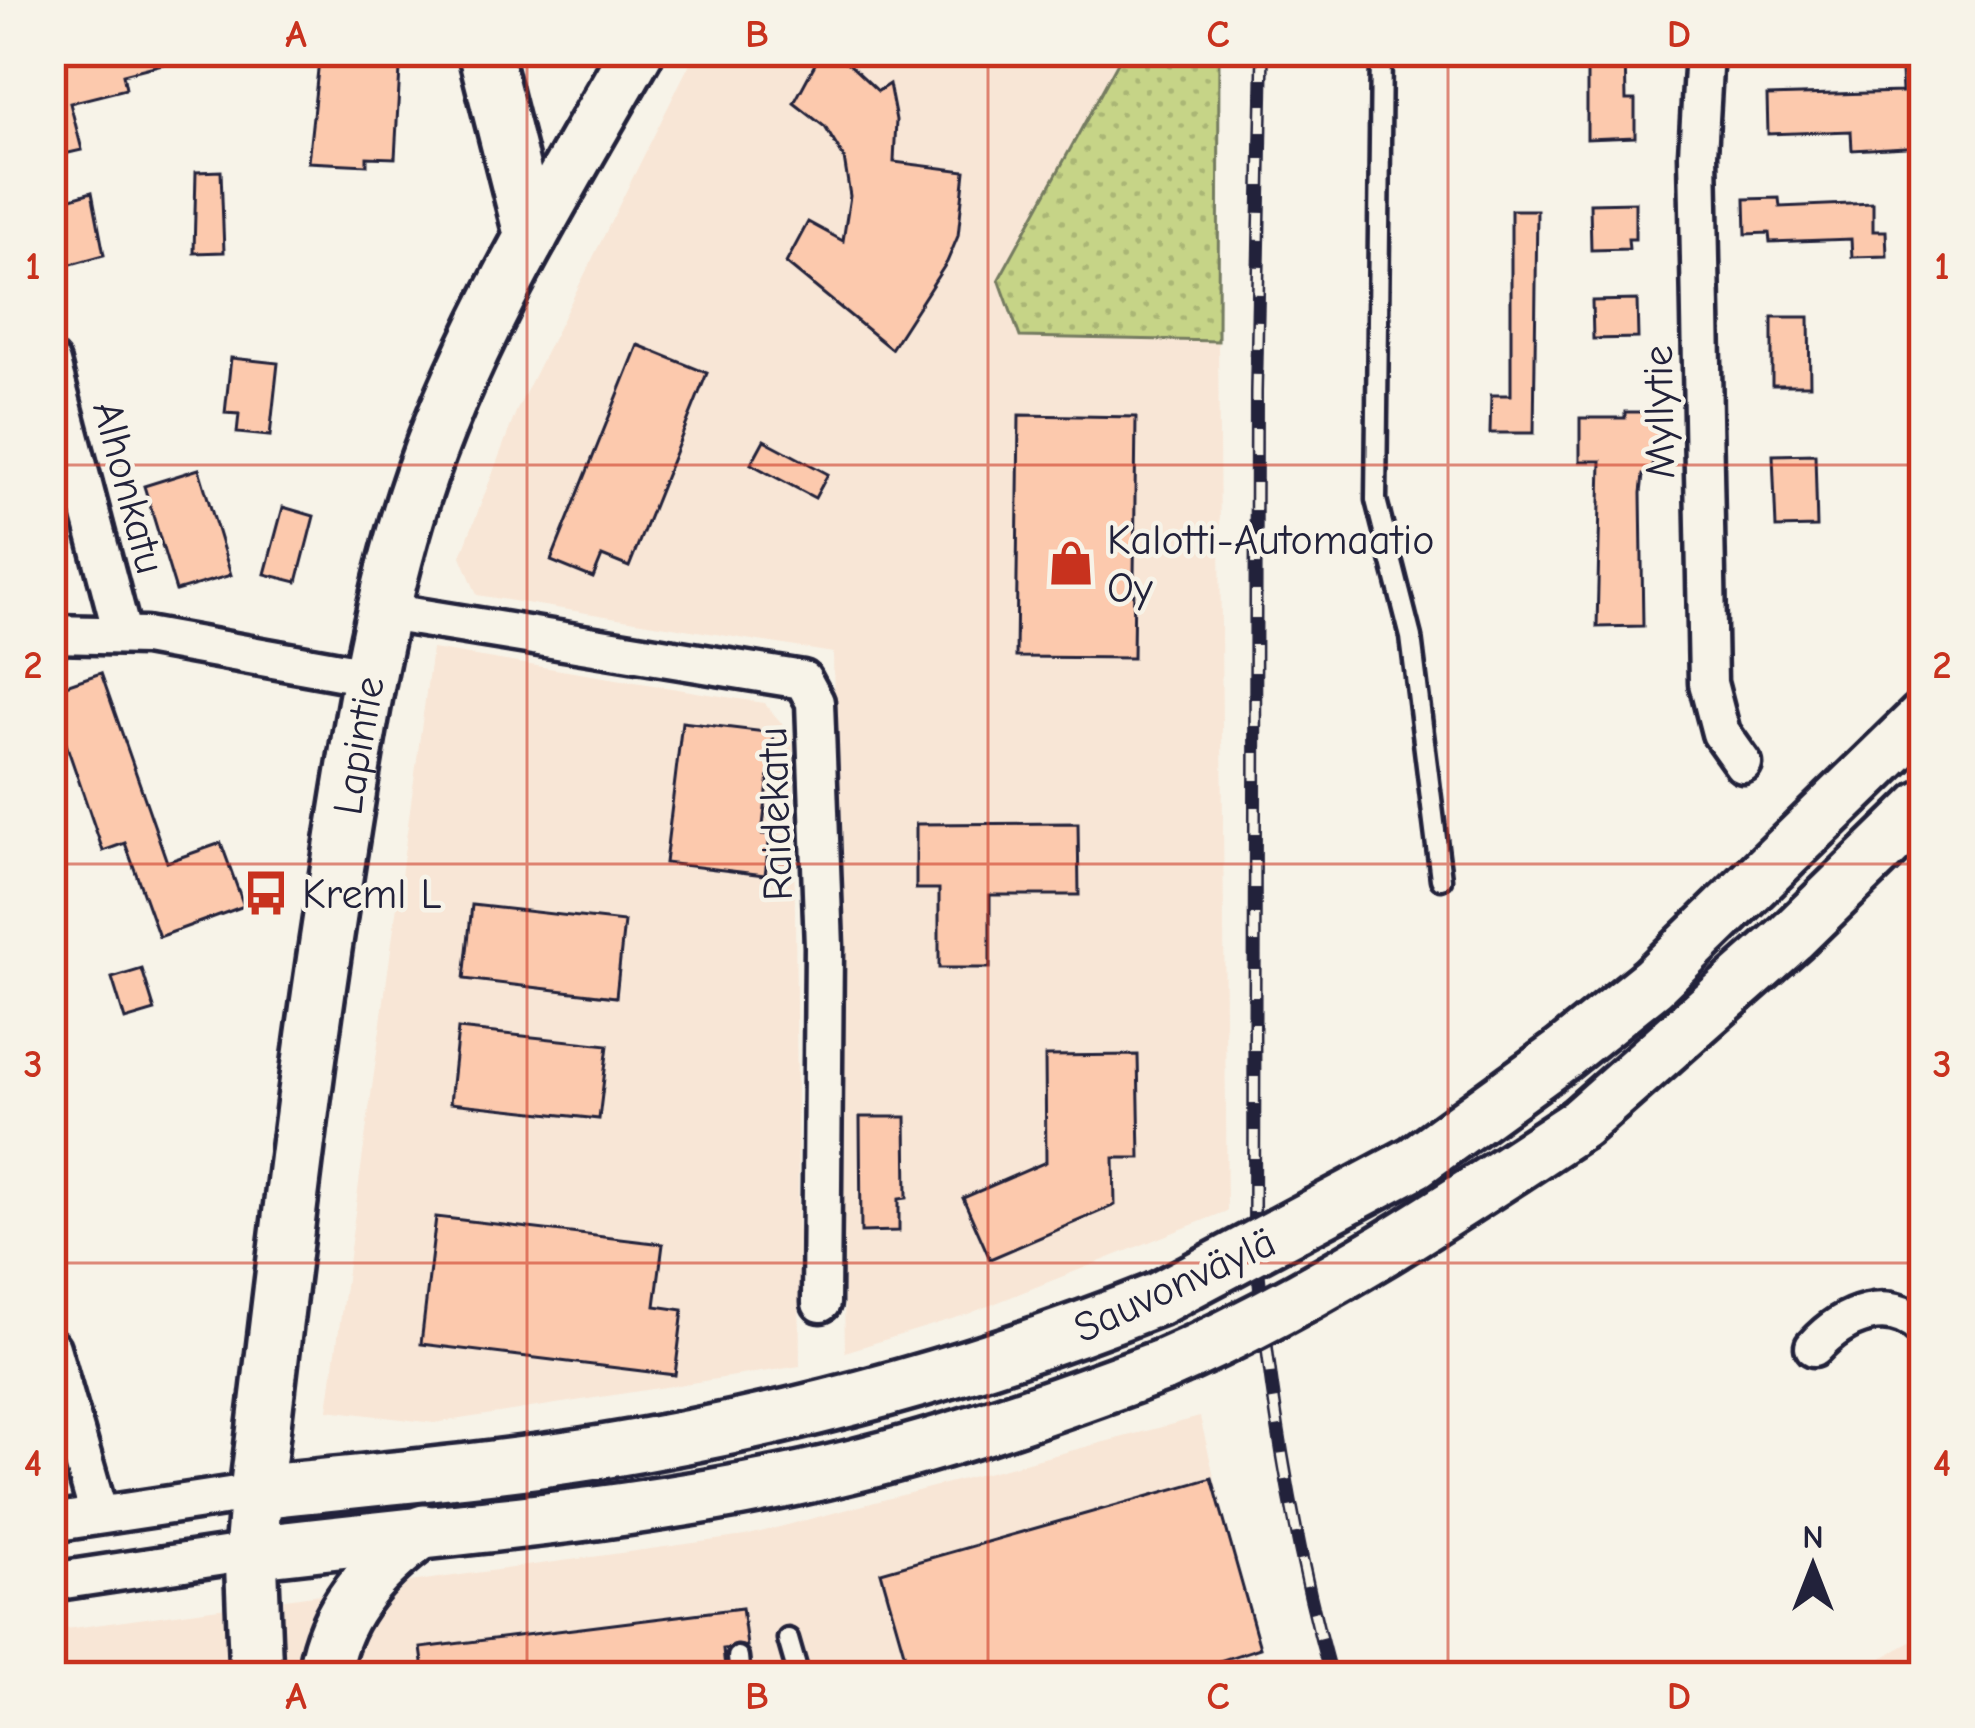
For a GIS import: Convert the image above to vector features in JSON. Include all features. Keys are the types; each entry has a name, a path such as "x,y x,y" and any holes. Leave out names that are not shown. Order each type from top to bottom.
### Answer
{"main road":[{"path":"484,51 531,237"},
{"name":"Lapintie","path":"256,1677 251,1552 256,1492 313,1024 380,610 415,494 455,392 531,237 637,51"},
{"name":"Sauvonväylä","path":"256,1492 603,1452 739,1424 903,1387 1044,1344 1158,1299 1415,1162 1562,1055 1653,982 1924,718"},
{"name":"Sauvonväylä","path":"251,1552 675,1500 847,1468 1016,1420 1239,1333 1433,1221 1579,1124 1791,937 1924,807"},
{"path":"324,1677 351,1601 383,1561 424,1531"}],"street":[{"name":"Myllytie","path":"1704,51 1698,167 1708,683 1721,733 1743,764"},
{"name":"Alhonkatu","path":"51,363 122,633"},
{"name":"Raidekatu","path":"380,610 803,680 815,702 824,947 821,1303"},
{"path":"51,634 122,633 367,676"},
{"path":"1814,1347 1834,1325 1860,1314 1886,1310 1912,1318 1924,1329"},
{"path":"51,1348 99,1515"},
{"path":"51,1523 256,1492"},
{"path":"51,1582 251,1552"}],"lane":[{"path":"1381,51 1376,500 1411,637 1441,879"},
{"path":"788,1639 799,1677"}],"shaded area":[{"path":"696,51 1124,51 999,279 1020,337 1218,341 1227,1211 968,1314 845,1352 833,653 477,595 461,556 516,412"},
{"path":"432,649 764,703 793,736 800,1366 434,1423 328,1410"},
{"path":"1200,1417 1262,1677 51,1677 51,1631 745,1536"},
{"path":"1924,1635 1924,1677 1847,1677"}],"green space":[{"path":"1124,51 1219,51 1218,341 1020,337 999,279"}],"building":[{"path":"110,51 177,51 178,60 123,74 126,89 70,103 82,150 51,157 51,64"},
{"path":"320,51 401,51 395,158 367,157 367,165 308,162"},
{"path":"822,51 849,64 878,91 889,84 896,120 894,162 965,171 958,236 947,262 891,349 786,263 808,222 843,241 850,196 844,158 825,127 794,103"},
{"path":"1587,51 1625,51 1626,100 1635,100 1635,137 1587,139"},
{"path":"1900,51 1924,51 1924,146 1852,150 1851,131 1768,134 1767,96 1902,92"},
{"path":"221,171 224,252 194,253 196,172"},
{"path":"92,192 104,255 68,265 51,204"},
{"path":"1779,198 1780,207 1873,203 1873,231 1886,231 1887,256 1852,257 1851,239 1770,242 1769,233 1746,234 1745,199"},
{"path":"1635,202 1635,239 1628,239 1629,249 1591,250 1590,203"},
{"path":"1511,210 1537,210 1534,433 1490,433 1491,395 1511,395"},
{"path":"1637,300 1638,338 1593,339 1592,301"},
{"path":"1772,317 1809,317 1810,385 1772,385"},
{"path":"638,345 707,373 629,567 602,556 593,578 551,561"},
{"path":"231,358 278,363 270,436 237,433 239,414 225,413"},
{"path":"1625,412 1662,412 1662,441 1652,441 1653,475 1643,475 1641,493 1643,626 1597,627 1601,461 1580,461 1580,418 1625,418"},
{"path":"1019,415 1136,417 1133,658 1016,657"},
{"path":"764,440 828,474 815,498 751,464"},
{"path":"1815,454 1817,527 1776,528 1773,455"},
{"path":"199,469 231,575 176,591 144,486"},
{"path":"283,507 314,516 297,582 265,574"},
{"path":"101,673 167,862 221,843 244,906 159,937 125,843 103,851 51,700 51,690"},
{"path":"682,722 774,733 762,834 770,835 765,875 665,863"},
{"path":"1078,823 1079,895 990,895 990,968 939,968 939,889 916,889 916,824"},
{"path":"472,905 624,922 616,997 464,979"},
{"path":"142,969 155,1011 125,1020 112,978"},
{"path":"458,1029 608,1045 599,1119 450,1103"},
{"path":"1138,1055 1140,1158 1114,1158 1115,1205 990,1259 963,1198 1046,1162 1045,1056"},
{"path":"860,1117 906,1117 907,1198 899,1199 899,1231 861,1232"},
{"path":"436,1217 663,1244 655,1306 683,1310 675,1375 421,1344"},
{"path":"1212,1478 1260,1648 1170,1677 911,1677 881,1572"},
{"path":"742,1608 747,1646 723,1649 726,1677 425,1677 421,1648"}],"railway":[{"path":"1263,51 1256,392 1254,1228 1282,1454 1331,1677"}],"place":[{"name":"Kalotti-Automaatio Oy","path":"1071,563"},
{"name":"Kreml L","path":"266,893"}]}
